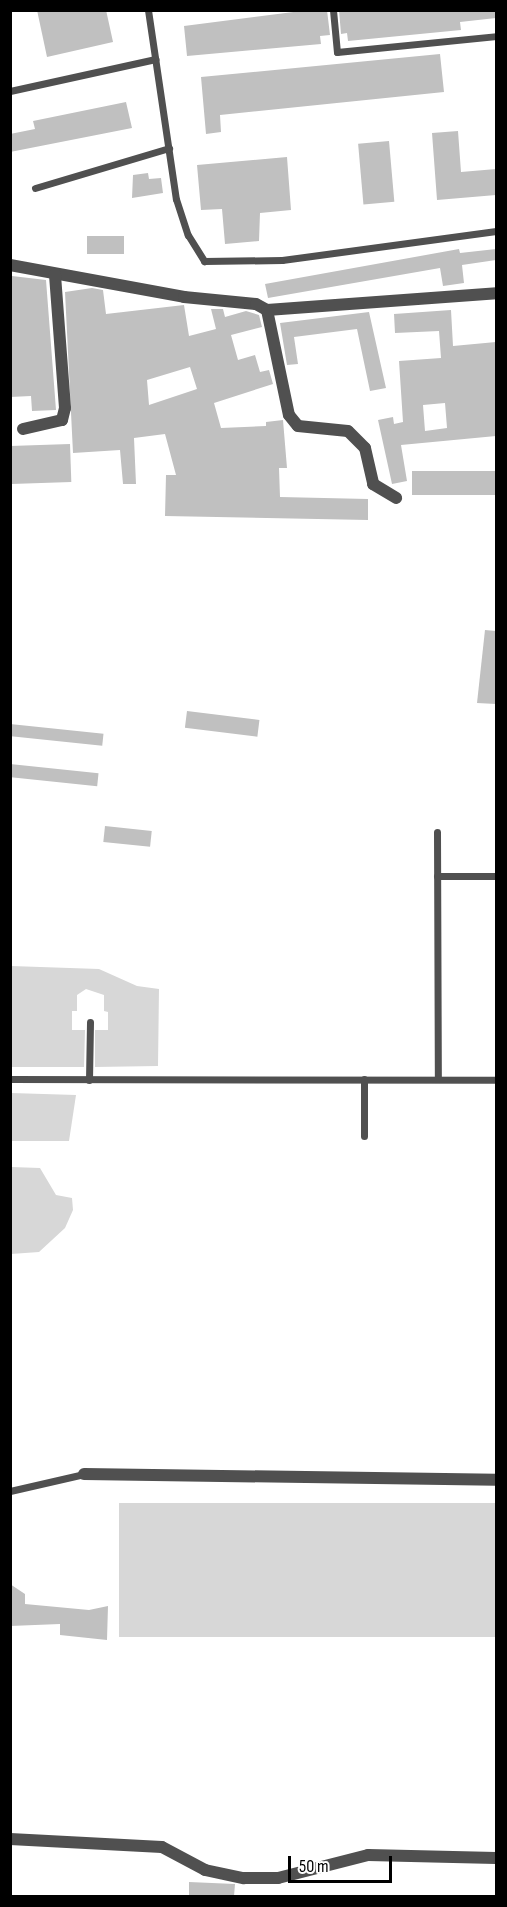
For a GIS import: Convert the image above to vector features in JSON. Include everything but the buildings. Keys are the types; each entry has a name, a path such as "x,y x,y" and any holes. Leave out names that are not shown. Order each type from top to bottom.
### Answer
{"street":[{"path":"10,265 184,297 256,304 267,310 496,293"},
{"path":"23,429 62,420 65,408 55,274"},
{"path":"267,310 289,415 297,426 348,431 365,448 373,484 396,498"},
{"path":"84,1473 496,1480"},
{"path":"10,1839 162,1847 205,1870 244,1878 278,1878 368,1855 496,1858"}],"lane":[{"path":"148,10 176,199 188,235 204,261 282,260 496,231"},
{"path":"333,10 337,52 496,36"},
{"path":"10,91 156,59"},
{"path":"35,188 169,148"},
{"path":"437,832 438,1079"},
{"path":"437,876 496,876"},
{"path":"89,1080 90,1022"},
{"path":"10,1079 496,1080"},
{"path":"364,1079 364,1136"},
{"path":"10,1491 84,1473"}],"shaded area":[{"path":"11,966 99,969 137,986 159,989 158,1066 95,1067 95,1030 108,1030 108,1012 104,1011 104,995 86,989 77,995 77,1011 72,1011 72,1030 85,1030 84,1067 11,1067"},
{"path":"11,1093 76,1095 69,1141 11,1141"},
{"path":"11,1167 40,1168 56,1195 72,1198 73,1210 65,1228 39,1252 11,1254"},
{"path":"119,1503 496,1503 496,1637 119,1637"}]}
